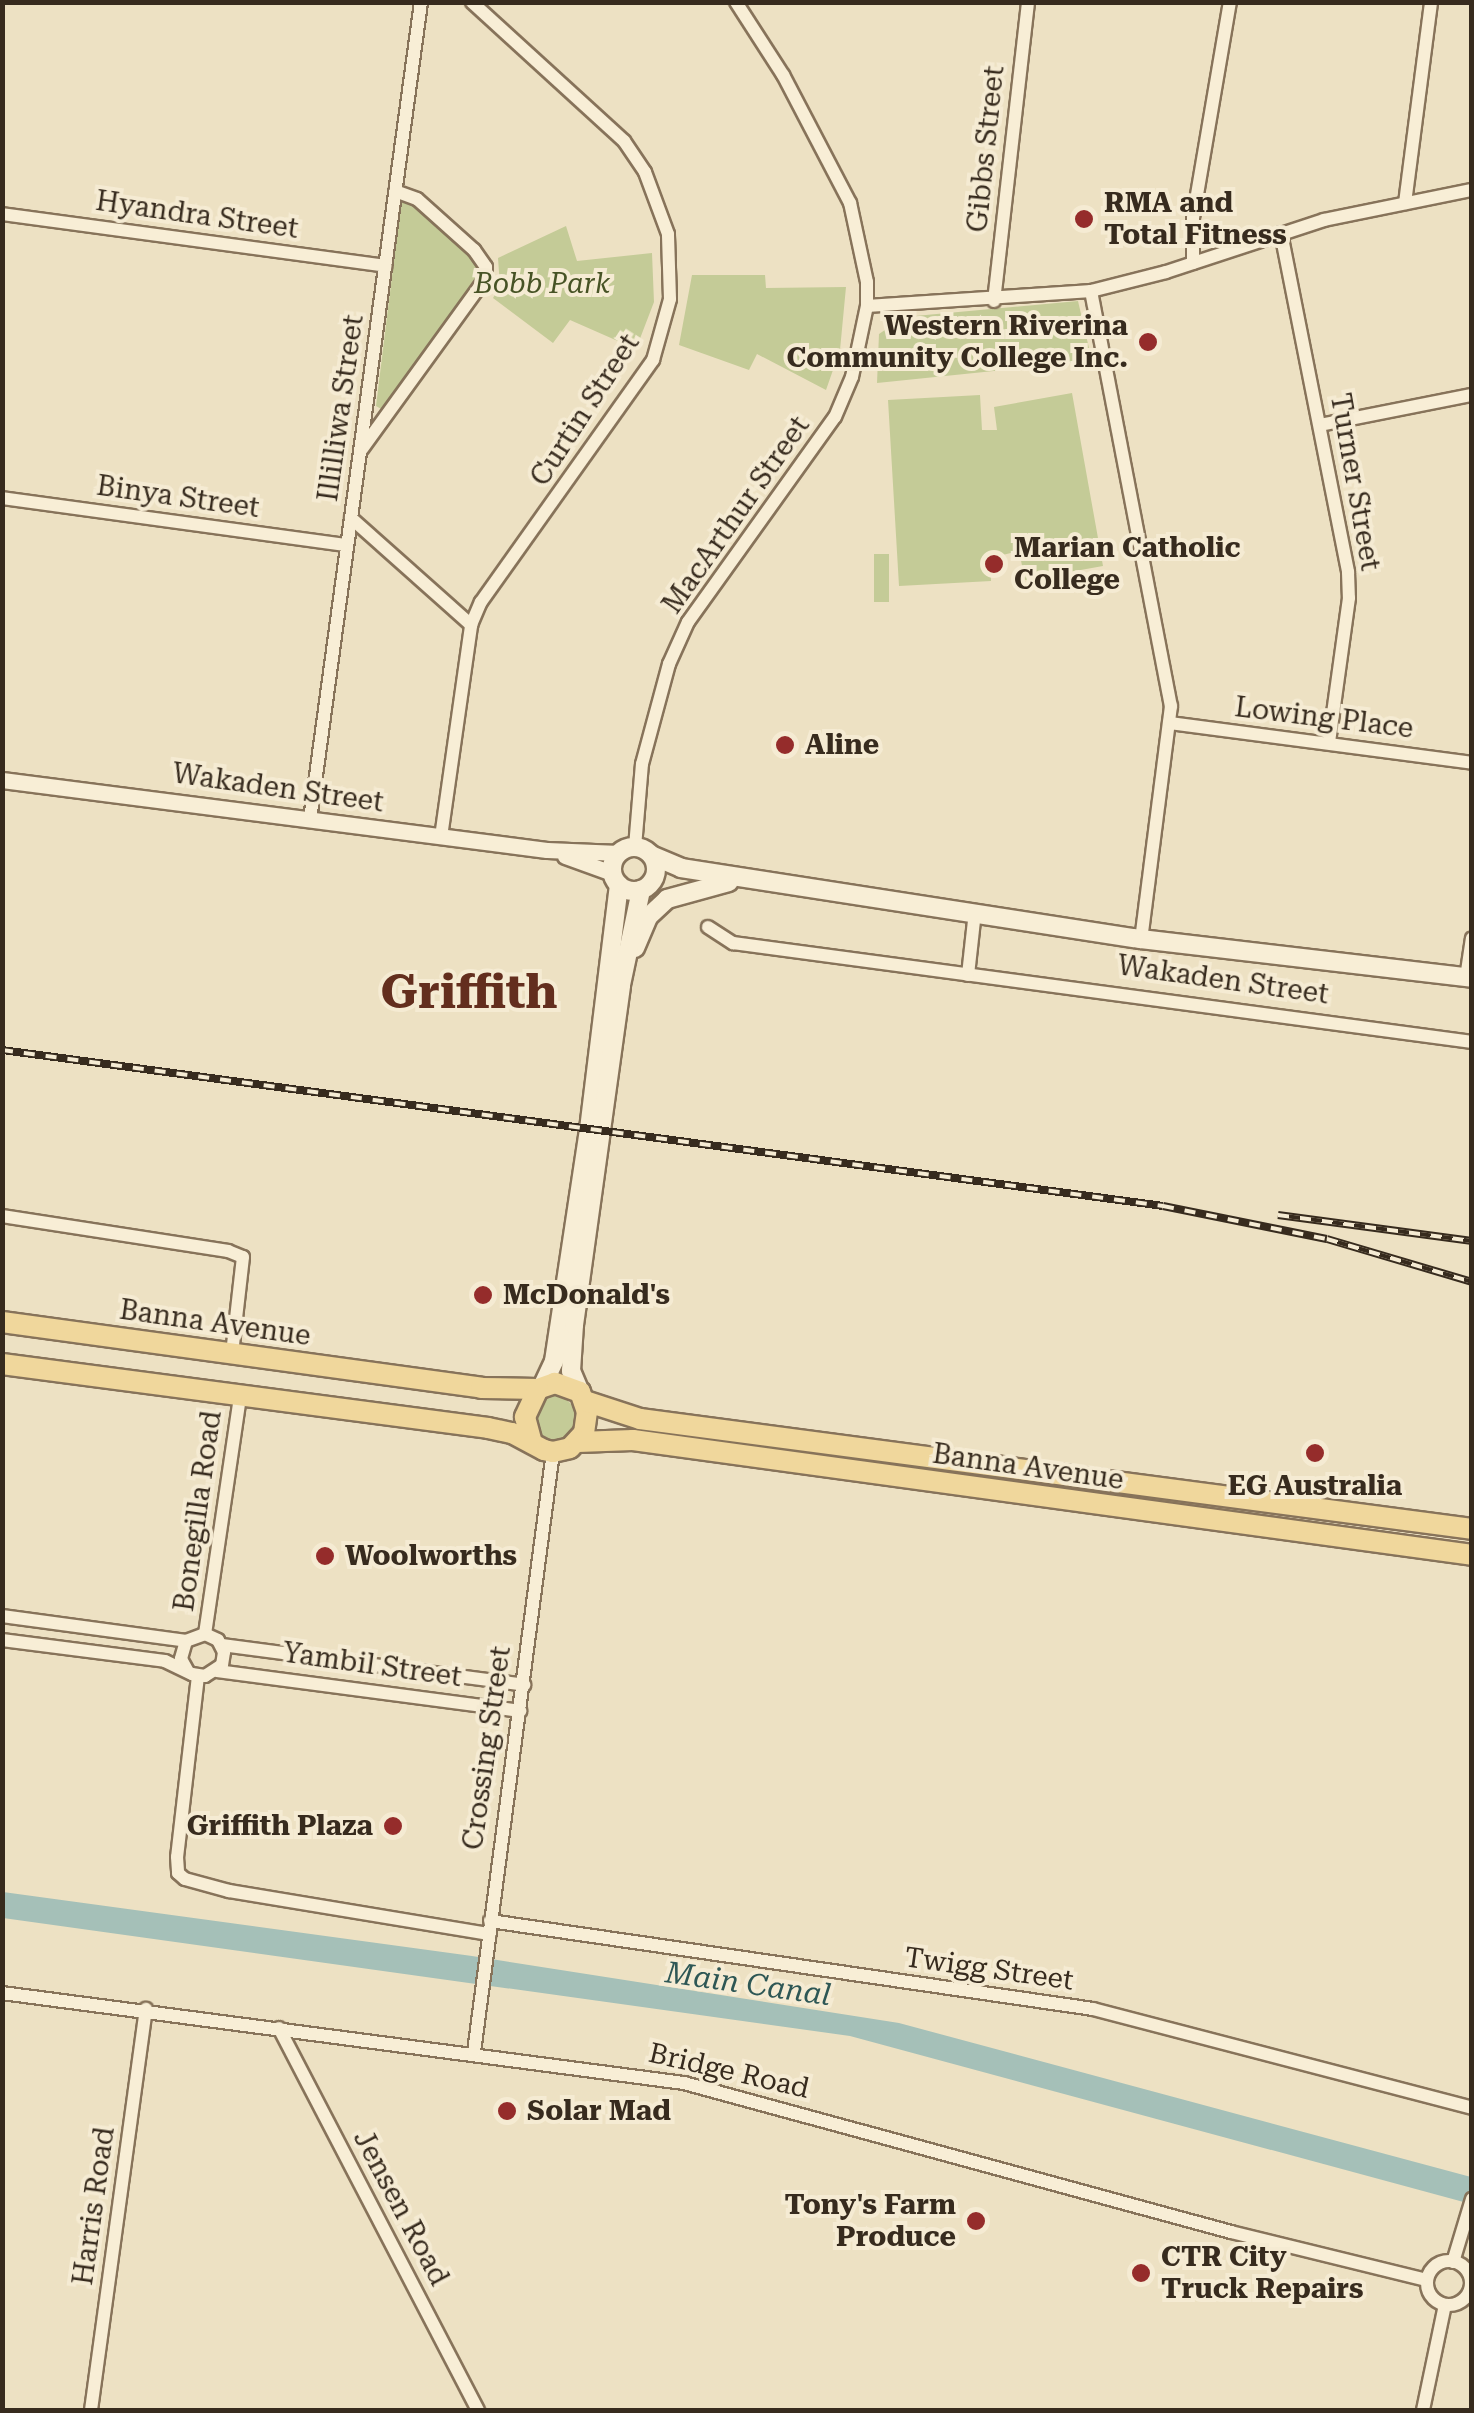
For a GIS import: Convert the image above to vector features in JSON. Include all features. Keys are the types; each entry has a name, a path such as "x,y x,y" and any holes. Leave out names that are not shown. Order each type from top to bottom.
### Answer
{"main road":[{"path":"2,1364 488,1428 552,1452 578,1442 586,1423 582,1397 571,1371 571,1351 621,985 645,888 655,874 635,852 616,879 557,1342 552,1370 525,1418 532,1443"},
{"name":"Wakaden Street","path":"635,852 682,868 770,883 1141,939 1469,978"},
{"name":"Wakaden Street","path":"616,879 645,888 686,880 770,883"},
{"path":"621,985 648,917 660,904 688,891 729,882"},
{"name":"Banna Avenue","path":"2,1322 480,1388 540,1388"},
{"path":"540,1388 563,1384 582,1397"},
{"name":"Banna Avenue","path":"582,1397 640,1418 1472,1529"},
{"name":"Banna Avenue","path":"578,1442 633,1440 1472,1554"}],"street":[{"name":"Illilliwa Street","path":"310,820 421,2"},
{"name":"Curtin Street","path":"441,838 471,625 482,602 653,360 665,330 671,265 661,207 624,141 472,2"},
{"name":"MacArthur Street","path":"635,852 642,764 669,664 688,622 835,416 852,377 867,306 867,282 850,203 783,75 736,2"},
{"name":"Gibbs Street","path":"994,300 1028,2"},
{"path":"1193,263 1194,218 1230,2"},
{"path":"1405,203 1431,2"},
{"path":"867,306 1091,291 1193,263 1281,233 1472,190"},
{"path":"361,450 486,278 486,267 474,250 417,198 395,192"},
{"name":"Hyandra Street","path":"2,214 385,266"},
{"name":"Turner Street","path":"1281,233 1348,585 1329,742"},
{"path":"1091,291 1172,706 1141,939"},
{"path":"1320,425 1472,395"},
{"name":"Binya Street","path":"2,498 347,545"},
{"path":"351,518 471,625"},
{"name":"Lowing Place","path":"1170,723 1472,763"},
{"name":"Wakaden Street","path":"2,780 441,838 547,850 635,852"},
{"name":"Wakaden Street","path":"547,850 616,879"},
{"path":"968,975 976,912"},
{"name":"Wakaden Street","path":"708,927 733,943 1472,1042"},
{"path":"1469,978 1472,938"},
{"path":"2,1216 228,1250 243,1257 232,1353"},
{"name":"Bonegilla Road","path":"206,1634 240,1396"},
{"name":"Crossing Street","path":"474,2052 552,1452"},
{"path":"2,1616 186,1641 206,1634 222,1645 224,1658 217,1670 193,1673 165,1661 2,1640"},
{"path":"186,1641 181,1659 193,1673"},
{"name":"Yambil Street","path":"222,1645 524,1685"},
{"name":"Yambil Street","path":"217,1670 520,1711"},
{"name":"Twigg Street","path":"193,1673 177,1857 178,1873 195,1885 1092,2009 1472,2108"},
{"name":"Bridge Road","path":"2,1993 636,2074 737,2094 1231,2232 1427,2280"},
{"name":"Harris Road","path":"91,2410 146,2009"},
{"name":"Jensen Road","path":"279,2028 478,2410"},
{"path":"1453,2262 1471,2201"},
{"path":"1453,2262 1468,2274 1471,2287 1461,2302 1444,2305 1431,2296 1427,2280 1434,2267 1453,2262"},
{"path":"1423,2410 1444,2305"}],"green space":[{"path":"411,201 475,254 482,275 383,410 376,406 401,203"},
{"name":"Bobb Park","path":"566,226 577,261 652,253 654,302 636,349 570,320 553,343 493,298 500,286 498,258"},
{"path":"692,275 765,275 766,288 846,287 840,350 826,390 757,354 749,370 679,345"},
{"path":"1078,301 1092,361 877,383 879,334 904,317"},
{"path":"1072,393 1103,566 1025,580 1019,551 990,558 991,581 899,586 888,400 980,395 982,430 997,430 994,407"},
{"path":"874,554 889,554 889,602 874,602"},
{"path":"554,1396 569,1403 576,1418 569,1433 554,1440 539,1433 532,1418 539,1403"}],"water":[{"path":"3,1892 472,1956 899,2023 1471,2177 1471,2204 850,2036 3,1918"}],"railway":[{"path":"2,1050 1163,1206 1327,1239 1472,1282"},
{"path":"1278,1215 1472,1241"}],"place":[{"name":"RMA and Total Fitness","path":"1084,219"},
{"name":"Western Riverina Community College Inc.","path":"1148,342"},
{"name":"Marian Catholic College","path":"994,564"},
{"name":"Aline","path":"785,745"},
{"name":"McDonald's","path":"483,1295"},
{"name":"EG Australia","path":"1315,1453"},
{"name":"Woolworths","path":"325,1556"},
{"name":"Griffith Plaza","path":"393,1826"},
{"name":"Solar Mad","path":"507,2111"},
{"name":"Tony's Farm Produce","path":"976,2221"},
{"name":"CTR City Truck Repairs","path":"1141,2273"}],"district":[{"name":"Griffith","path":"469,993"}],"water label":[{"name":"Main Canal","path":"748,1984"}]}
